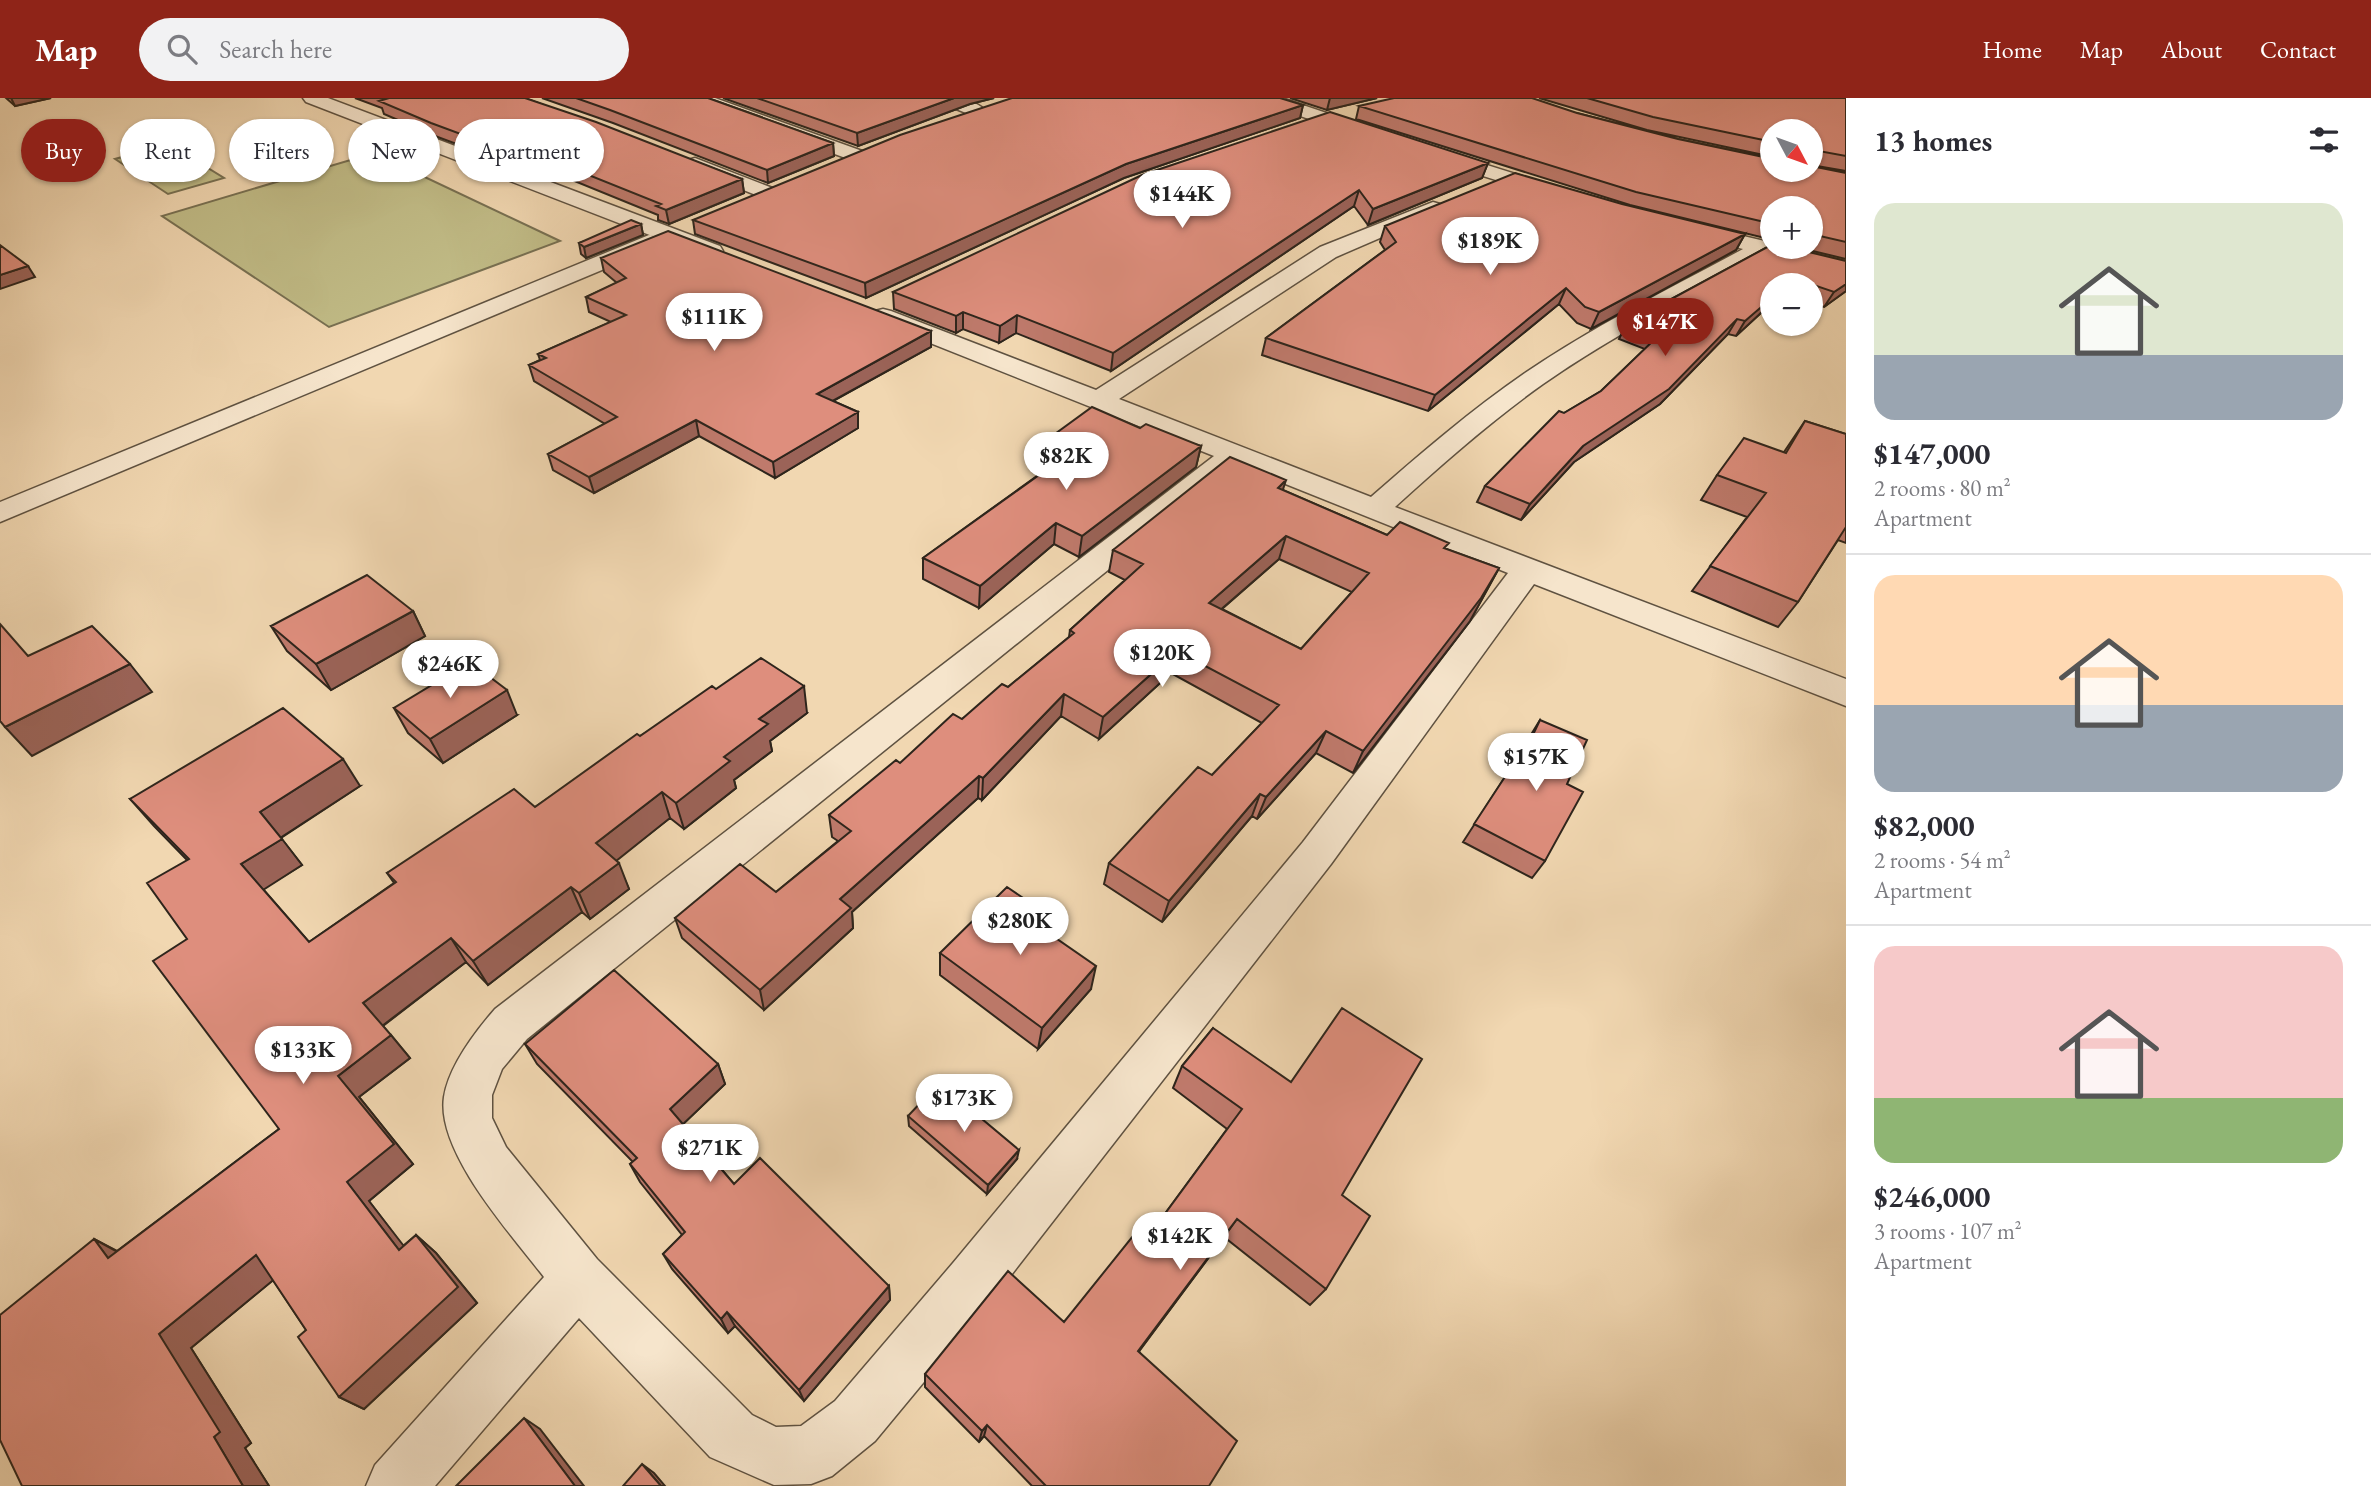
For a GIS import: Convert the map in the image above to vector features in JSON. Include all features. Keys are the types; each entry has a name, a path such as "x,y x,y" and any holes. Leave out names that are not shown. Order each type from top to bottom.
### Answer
{"street":[{"path":"699,98 858,156"},
{"path":"945,98 976,111"},
{"path":"1265,98 1387,139"},
{"path":"328,100 731,258"},
{"path":"941,124 1000,105"},
{"path":"1297,127 1360,110"},
{"path":"832,167 882,146"},
{"path":"1412,148 1571,197"},
{"path":"681,159 768,193"},
{"path":"1473,192 1508,178"},
{"path":"743,204 794,183"},
{"path":"1100,400 1328,252 1450,202"},
{"path":"0,513 694,224"},
{"path":"1672,226 1760,248"},
{"path":"1375,509 1442,449 1535,379 1626,322 1760,249"},
{"path":"1808,259 1846,268"},
{"path":"892,298 861,307 1236,453 1527,571 1846,693"},
{"path":"1236,453 522,1016 484,1056 468,1095 468,1120 488,1164 578,1278 731,1436 774,1456 811,1455 855,1421 972,1282 1317,853 1527,571"},
{"path":"396,1486 578,1278"}],"shaded area":[{"path":"348,161 348,182 435,182 560,241 329,327 162,216 276,182 334,182 334,165"},
{"path":"215,172 224,178 215,181"},
{"path":"150,182 210,182 168,194"}],"building":[{"path":"383,98 525,98 587,119 454,119 454,132 440,126 440,119 422,119 379,101 386,99"},
{"path":"576,98 708,98 833,143 767,170"},
{"path":"757,98 954,98 857,133"},
{"path":"1012,98 1280,98 1303,105 1126,164 865,283 693,220 900,135"},
{"path":"1394,98 1532,98 1577,113 1678,139 1760,156 1760,182 1824,182 1824,169 1846,173 1846,242 1823,237 1823,196 1760,196 1760,221 1636,192 1359,106"},
{"path":"1587,98 1846,98 1846,156 1824,152 1824,119 1760,119 1760,139 1653,117"},
{"path":"1330,112 1488,163 1373,209 1359,190 1113,353 1017,315 1000,326 963,312 956,316 893,292 1142,175"},
{"path":"604,125 742,179 666,210 656,206 661,204 604,181"},
{"path":"1515,173 1622,204 1745,234 1599,312 1585,307 1566,288 1435,395 1266,338 1396,242 1385,226"},
{"path":"631,220 641,224 584,247 579,243"},
{"path":"668,231 931,331 817,394 858,412 773,462 696,420 589,477 548,454 617,417 529,365 546,358 538,354 626,315 586,297 626,278 601,258"},
{"path":"0,245 28,266 0,275"},
{"path":"1760,251 1760,259 1823,259 1823,255 1846,261 1846,284 1834,292 1823,288 1823,273 1760,273 1760,308 1745,321 1737,319 1669,389 1583,446 1530,504 1485,486 1559,411 1564,413 1601,391 1658,336 1627,323"},
{"path":"1092,407 1140,428 1146,424 1201,446 1082,536 1056,523 980,586 923,558 1074,450 1048,439"},
{"path":"1805,421 1846,434 1846,527 1798,602 1710,566 1766,493 1717,475 1744,438 1786,453"},
{"path":"1230,457 1286,480 1278,488 1387,535 1400,522 1449,543 1444,548 1499,568 1481,598 1363,751 1326,731 1266,797 1260,794 1169,901 1109,863 1198,767 1212,775 1279,705 1177,651 1103,717 1064,694 983,778 979,776 840,899 851,908 760,990 675,918 740,864 776,892 851,831 829,815 896,760 900,763 953,714 962,719 1002,684 1008,687 1074,633 1070,630 1143,564 1113,550","holes":["1286,536 1369,573 1301,649 1209,603"]},
{"path":"367,575 413,611 316,664 271,626"},
{"path":"0,624 28,656 92,626 130,664 5,727 0,721"},
{"path":"761,658 804,686 759,719 768,724 724,757 730,761 676,803 662,792 596,843 619,863 579,893 571,887 473,961 451,938 363,1003 391,1035 338,1076 394,1144 347,1182 399,1250 416,1235 458,1287 339,1397 298,1337 306,1330 256,1255 159,1334 220,1432 214,1437 243,1486 22,1486 0,1440 0,1315 94,1239 108,1258 279,1129 153,961 187,939 147,883 189,859 130,799 283,708 343,759 260,812 282,839 241,864 309,942 396,882 387,873 514,789 535,807 637,734 640,736 712,686 716,689"},
{"path":"470,662 507,690 430,739 394,708"},
{"path":"1540,720 1587,740 1567,784 1583,792 1545,861 1474,824 1516,760 1520,762"},
{"path":"1007,887 1060,923 1050,934 1096,966 1042,1028 940,953"},
{"path":"614,970 718,1064 670,1109 734,1184 760,1158 889,1286 799,1390 727,1312 721,1319 663,1254 685,1232 630,1164 637,1158 525,1044"},
{"path":"1342,1008 1422,1059 1342,1195 1370,1216 1326,1289 1237,1219 1138,1351 1237,1441 1209,1486 1046,1486 987,1425 982,1431 925,1374 1008,1271 1064,1322 1141,1226 1150,1234 1242,1109 1182,1066 1213,1028 1291,1082"},
{"path":"939,1083 1019,1150 988,1185 908,1116"},
{"path":"524,1418 575,1486 456,1486"},
{"path":"642,1464 661,1486 623,1486"}]}
